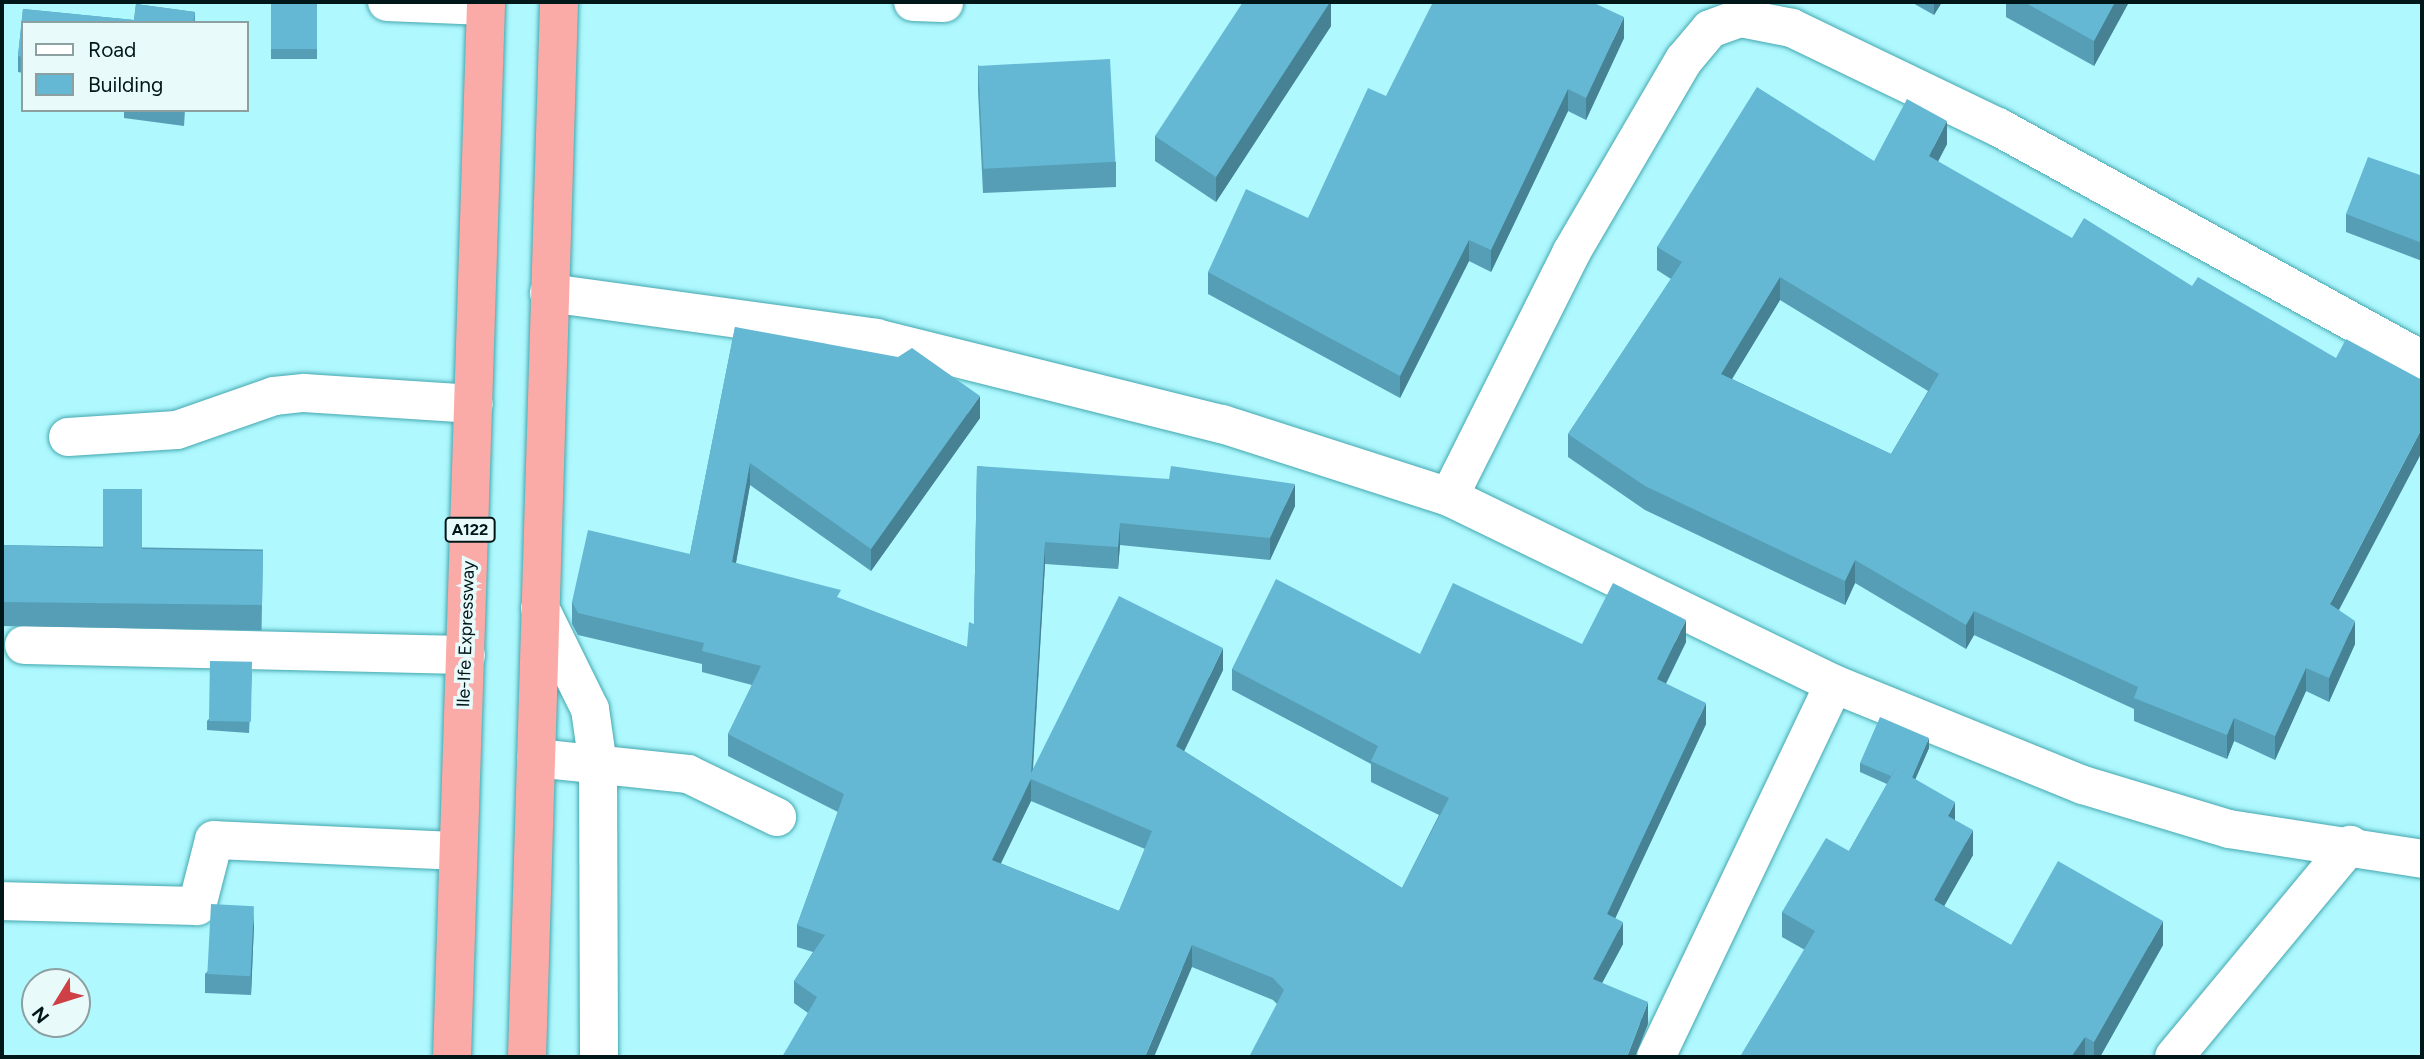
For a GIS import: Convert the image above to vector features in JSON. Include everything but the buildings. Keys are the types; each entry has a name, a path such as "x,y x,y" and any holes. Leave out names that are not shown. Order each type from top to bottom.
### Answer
{"highway":[{"path":"527,1057 559,2"},
{"name":"Ile-Ife Expressway","path":"452,1057 486,4"}],"street":[{"path":"387,2 486,4"},
{"path":"1449,497 1571,253 1684,60 1710,29 1741,18 1792,29 1998,127 2422,360"},
{"path":"550,293 876,338 979,359 1222,424 1449,497 1834,684 2083,785 2175,814 2422,859"},
{"path":"68,438 177,430 274,396 304,393 474,404"},
{"path":"540,608 590,709 598,765 599,1057"},
{"path":"24,645 466,655"},
{"path":"1656,1057 1834,684"},
{"path":"536,758 688,774 777,817"},
{"path":"2,901 197,906 214,840 457,851"},
{"path":"2174,1057 2350,845"}]}
